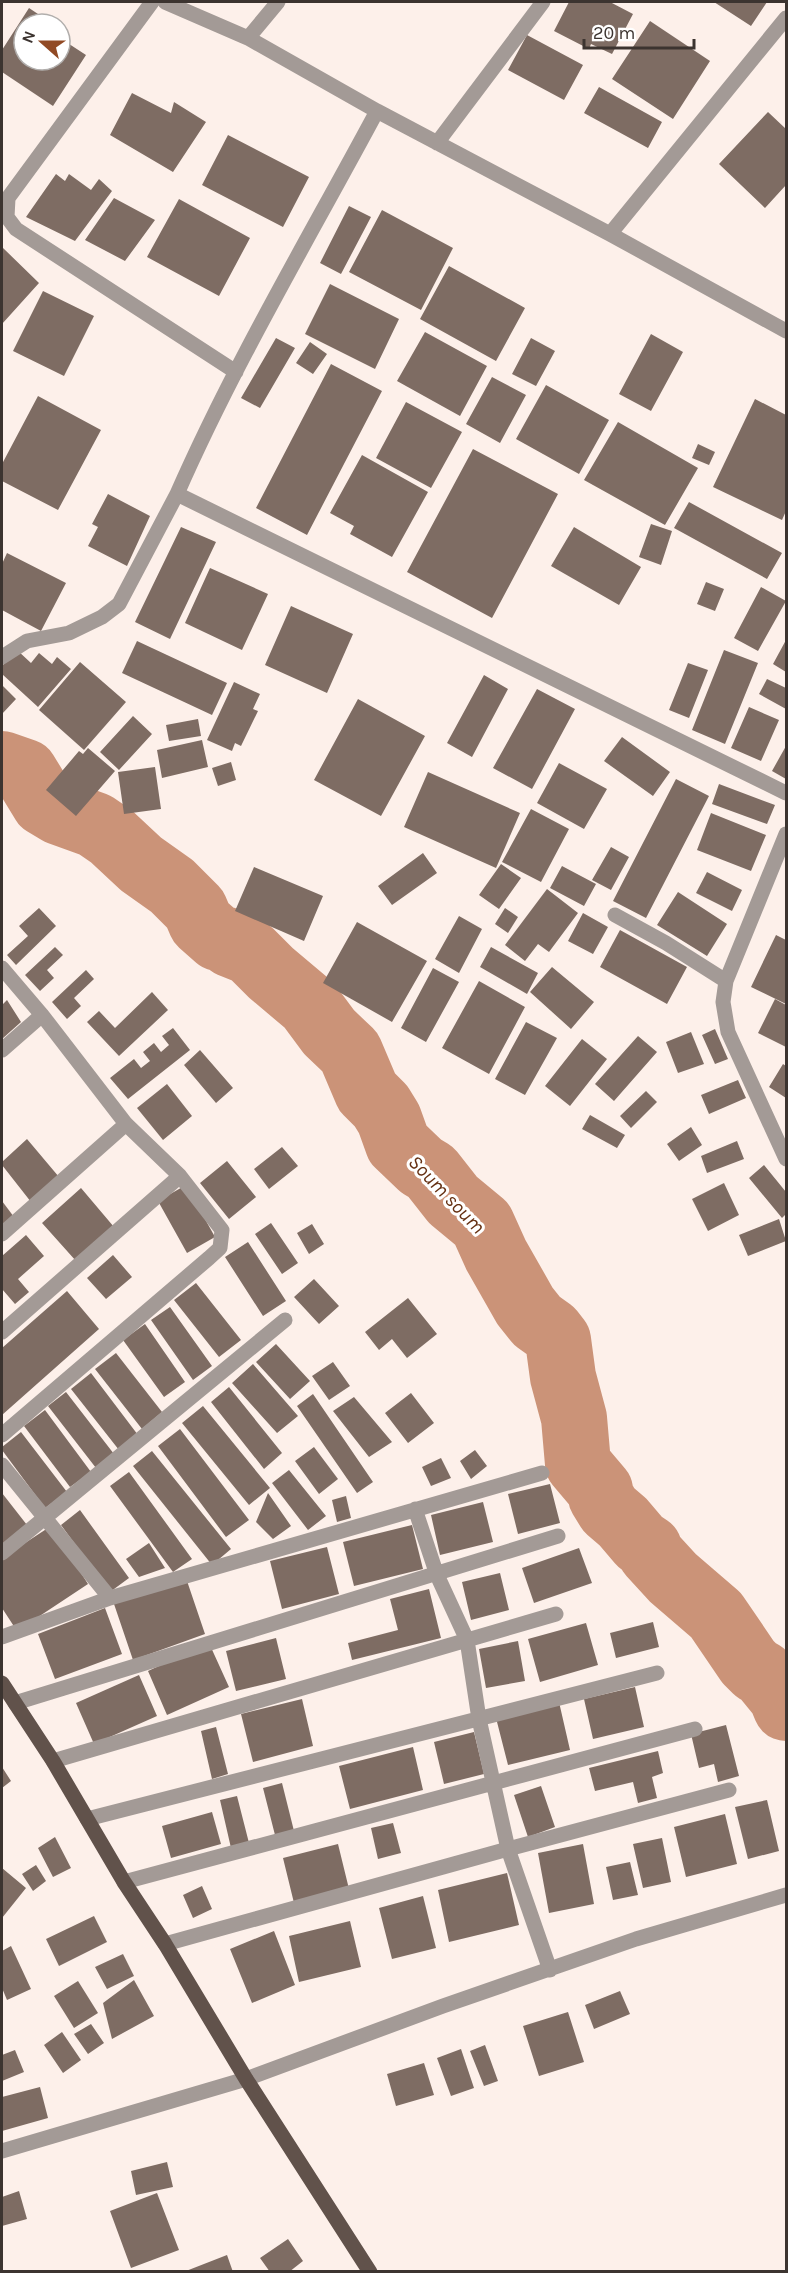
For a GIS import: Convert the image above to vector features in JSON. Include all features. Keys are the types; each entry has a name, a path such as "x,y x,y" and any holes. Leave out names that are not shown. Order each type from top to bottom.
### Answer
{"main road":[{"path":"2,1683 53,1761 124,1882 165,1944 246,2079 370,2271"}],"street":[{"path":"152,2 8,198 7,217 16,229 236,372"},
{"path":"165,2 248,38 377,111 610,234 786,331"},
{"path":"248,38 278,2"},
{"path":"437,143 543,2"},
{"path":"610,234 786,18"},
{"path":"2,657 27,641 69,633 102,616 119,604 177,494 236,372 377,111"},
{"path":"177,494 786,793"},
{"path":"786,834 726,981 723,1002 728,1032 786,1159"},
{"path":"615,915 666,943 726,981"},
{"path":"2,968 42,1015 126,1124 180,1176 222,1230 220,1248 2,1435"},
{"path":"2,1050 42,1015"},
{"path":"2,1234 126,1124"},
{"path":"2,1332 180,1176"},
{"path":"2,1554 285,1320"},
{"path":"2,1465 110,1598"},
{"path":"2,1637 110,1598 542,1473"},
{"path":"416,1509 437,1575 467,1640 479,1719 508,1849 550,1970"},
{"path":"15,1704 558,1536"},
{"path":"53,1761 556,1614"},
{"path":"87,1819 657,1673"},
{"path":"124,1882 695,1729"},
{"path":"165,1944 729,1790"},
{"path":"2,2151 246,2079 443,2006 636,1939 786,1895"}],"building":[{"path":"569,2 610,2 633,14 612,54 591,44 589,49 554,31"},
{"path":"714,2 767,2 751,26"},
{"path":"650,21 710,61 673,119 612,79"},
{"path":"12,34 12,72 72,72 72,46 86,55 53,106 2,72 2,50"},
{"path":"527,35 583,65 564,100 508,70"},
{"path":"599,87 662,122 648,148 584,113"},
{"path":"132,93 171,113 174,102 206,122 173,172 110,135"},
{"path":"768,112 786,129 786,185 765,208 719,164"},
{"path":"228,135 309,177 283,227 202,185"},
{"path":"56,174 65,181 69,174 91,190 99,179 112,191 75,241 26,217"},
{"path":"114,198 155,220 125,261 85,240"},
{"path":"179,199 250,238 219,296 147,257"},
{"path":"349,206 371,217 341,274 320,263"},
{"path":"382,210 453,248 421,310 349,272"},
{"path":"2,247 39,283 2,324"},
{"path":"449,266 525,308 496,361 420,319"},
{"path":"330,284 399,319 375,369 305,334"},
{"path":"43,291 94,316 64,376 13,351"},
{"path":"425,332 487,366 460,416 397,381"},
{"path":"651,334 683,352 651,411 619,394"},
{"path":"276,338 295,348 260,408 241,398"},
{"path":"531,338 555,351 536,386 512,374"},
{"path":"310,342 327,354 313,374 296,363"},
{"path":"331,364 382,391 307,535 256,508"},
{"path":"492,377 526,395 500,443 466,424"},
{"path":"546,385 609,420 579,474 516,439"},
{"path":"38,396 101,430 58,510 2,481 2,464"},
{"path":"755,399 786,415 786,511 782,520 713,487"},
{"path":"406,402 462,432 431,488 376,458"},
{"path":"618,422 698,468 665,525 584,480"},
{"path":"698,444 715,452 709,465 692,458"},
{"path":"473,449 558,494 492,618 407,572"},
{"path":"362,455 428,492 392,557 350,534 354,526 330,513"},
{"path":"108,494 150,516 127,566 88,546 98,527 92,524"},
{"path":"689,502 782,553 767,579 674,528"},
{"path":"651,524 672,531 661,565 639,557"},
{"path":"181,527 216,542 170,639 135,622"},
{"path":"574,527 641,567 619,605 551,566"},
{"path":"7,553 66,583 41,631 2,610 2,564"},
{"path":"210,568 268,594 242,650 185,623"},
{"path":"706,582 724,589 715,611 697,604"},
{"path":"761,587 786,601 758,651 734,638"},
{"path":"291,606 353,634 327,693 265,665"},
{"path":"786,640 786,672 773,664"},
{"path":"137,641 227,683 212,715 122,673"},
{"path":"17,650 31,663 39,653 52,664 57,657 71,669 38,707 2,674 2,666"},
{"path":"724,650 758,663 725,744 692,730"},
{"path":"80,662 126,702 84,750 39,710"},
{"path":"688,663 708,670 689,718 669,710"},
{"path":"484,675 508,689 472,757 447,743"},
{"path":"767,679 786,688 786,709 759,694"},
{"path":"234,682 260,694 253,709 258,711 241,746 235,743 232,751 207,740"},
{"path":"2,685 16,699 2,714"},
{"path":"537,689 575,709 532,789 493,768"},
{"path":"358,699 425,736 381,816 314,780"},
{"path":"749,707 779,720 761,761 731,748"},
{"path":"133,716 152,734 119,770 100,752"},
{"path":"198,719 201,736 169,741 166,725"},
{"path":"622,737 670,772 653,796 604,761"},
{"path":"202,740 208,767 162,778 157,750"},
{"path":"786,746 786,779 772,771"},
{"path":"88,748 115,771 76,816 46,790 79,751 83,754"},
{"path":"231,762 236,780 218,786 212,768"},
{"path":"559,763 607,789 584,829 537,803"},
{"path":"155,767 161,809 124,814 118,772"},
{"path":"428,772 520,813 496,868 404,827"},
{"path":"676,779 709,796 646,918 613,901"},
{"path":"719,784 775,805 767,824 712,804"},
{"path":"531,809 569,829 541,882 502,862"},
{"path":"711,813 766,835 751,871 697,850"},
{"path":"611,847 629,857 611,890 592,880"},
{"path":"423,853 437,873 392,905 378,886"},
{"path":"501,864 521,878 499,909 479,895"},
{"path":"562,866 596,884 584,906 550,888"},
{"path":"254,867 323,896 304,941 235,911"},
{"path":"707,872 742,890 732,911 696,893"},
{"path":"547,889 578,913 549,952 538,944 525,961 505,945"},
{"path":"678,892 727,924 707,956 657,925"},
{"path":"39,908 56,926 16,965 7,955 28,936 19,926"},
{"path":"505,908 518,917 508,933 495,924"},
{"path":"583,913 608,927 593,954 568,941"},
{"path":"459,916 482,929 459,973 435,959"},
{"path":"357,922 427,961 392,1022 323,983"},
{"path":"620,930 687,967 667,1004 600,967"},
{"path":"776,935 786,940 786,1004 751,987"},
{"path":"55,947 63,955 47,970 54,978 40,991 25,975"},
{"path":"491,947 538,973 527,994 480,967"},
{"path":"552,967 594,1002 571,1029 530,992"},
{"path":"433,968 459,982 426,1042 401,1028"},
{"path":"86,970 94,979 74,998 81,1006 67,1019 52,1002"},
{"path":"479,981 525,1007 489,1074 442,1048"},
{"path":"152,992 168,1010 119,1056 87,1022 99,1011 115,1028"},
{"path":"775,999 786,1005 786,1047 758,1033"},
{"path":"7,1000 21,1022 2,1039 2,1005"},
{"path":"526,1022 557,1038 525,1095 495,1079"},
{"path":"173,1028 190,1050 128,1099 110,1078 134,1059 141,1068 150,1061 143,1052 154,1043 161,1052 169,1045 162,1036"},
{"path":"715,1029 728,1059 715,1064 702,1035"},
{"path":"691,1032 704,1064 678,1073 666,1042"},
{"path":"638,1036 657,1052 614,1101 595,1084"},
{"path":"582,1039 607,1059 570,1106 545,1086"},
{"path":"200,1050 233,1088 216,1103 184,1065"},
{"path":"783,1064 786,1066 786,1098 769,1087"},
{"path":"738,1080 746,1098 709,1114 701,1095"},
{"path":"167,1084 192,1116 163,1140 137,1108"},
{"path":"646,1091 657,1102 631,1128 620,1116"},
{"path":"590,1115 625,1135 617,1148 582,1129"},
{"path":"691,1127 702,1145 679,1161 667,1144"},
{"path":"27,1139 59,1177 31,1202 2,1165 2,1162"},
{"path":"737,1141 744,1159 707,1173 701,1156"},
{"path":"282,1147 298,1166 269,1189 254,1169"},
{"path":"227,1161 256,1197 229,1219 200,1183"},
{"path":"764,1165 786,1192 786,1214 782,1218 749,1178"},
{"path":"724,1183 739,1215 708,1231 692,1199"},
{"path":"186,1185 215,1237 187,1253 158,1201"},
{"path":"81,1188 114,1227 76,1261 42,1223"},
{"path":"2,1201 14,1217 2,1228"},
{"path":"779,1219 786,1241 748,1256 739,1235"},
{"path":"271,1223 298,1263 282,1274 255,1234"},
{"path":"312,1224 324,1244 309,1254 297,1233"},
{"path":"26,1235 44,1256 18,1279 29,1292 15,1304 2,1289 2,1256"},
{"path":"248,1242 286,1301 263,1316 225,1257"},
{"path":"113,1255 132,1277 106,1299 87,1278"},
{"path":"314,1279 339,1306 319,1324 294,1297"},
{"path":"196,1283 241,1340 219,1357 174,1300"},
{"path":"67,1291 99,1329 2,1415 2,1348"},
{"path":"408,1298 437,1334 407,1358 392,1339 379,1350 365,1332"},
{"path":"170,1307 212,1366 193,1380 151,1320"},
{"path":"145,1324 185,1382 164,1397 123,1340"},
{"path":"276,1344 310,1381 290,1399 256,1362"},
{"path":"116,1353 162,1412 142,1429 95,1369"},
{"path":"333,1362 350,1386 329,1400 312,1376"},
{"path":"253,1364 298,1416 277,1433 232,1383"},
{"path":"91,1373 138,1435 119,1450 71,1389"},
{"path":"229,1387 282,1453 264,1469 211,1402"},
{"path":"66,1392 114,1454 96,1468 48,1406"},
{"path":"411,1393 434,1423 408,1443 385,1413"},
{"path":"313,1394 373,1482 357,1493 297,1406"},
{"path":"354,1397 392,1442 369,1457 333,1411"},
{"path":"203,1406 270,1488 249,1505 182,1423"},
{"path":"45,1410 91,1472 70,1487 24,1426"},
{"path":"180,1429 249,1520 226,1537 158,1446"},
{"path":"21,1432 67,1492 45,1508 2,1450 2,1447"},
{"path":"314,1447 338,1479 319,1494 295,1461"},
{"path":"475,1450 487,1466 471,1479 460,1461"},
{"path":"152,1451 231,1549 212,1565 133,1466"},
{"path":"441,1458 451,1478 431,1486 422,1467"},
{"path":"289,1470 326,1516 308,1530 272,1483"},
{"path":"129,1472 192,1559 173,1572 110,1486"},
{"path":"550,1484 560,1523 518,1534 508,1494"},
{"path":"2,1493 27,1525 2,1545"},
{"path":"268,1493 291,1526 273,1539 256,1522"},
{"path":"346,1496 351,1518 337,1522 332,1500"},
{"path":"483,1502 493,1542 440,1555 431,1515"},
{"path":"80,1510 129,1578 110,1592 61,1525"},
{"path":"412,1525 423,1569 354,1586 343,1542"},
{"path":"51,1526 88,1584 17,1631 2,1608 2,1558"},
{"path":"149,1543 165,1568 139,1577 126,1559"},
{"path":"327,1547 339,1594 282,1609 270,1561"},
{"path":"579,1548 592,1583 534,1603 522,1568"},
{"path":"500,1573 509,1610 471,1620 462,1582"},
{"path":"186,1578 205,1634 133,1660 114,1604"},
{"path":"429,1589 441,1638 352,1660 348,1643 398,1630 390,1599"},
{"path":"105,1608 122,1654 55,1679 38,1634"},
{"path":"653,1622 659,1647 616,1658 610,1633"},
{"path":"586,1623 598,1665 540,1682 528,1639"},
{"path":"276,1638 286,1679 236,1691 226,1651"},
{"path":"518,1641 525,1681 486,1688 479,1649"},
{"path":"209,1643 229,1687 167,1715 148,1671"},
{"path":"139,1675 157,1716 94,1744 76,1703"},
{"path":"635,1687 644,1727 593,1739 584,1699"},
{"path":"302,1699 313,1746 253,1762 241,1714"},
{"path":"559,1702 570,1750 508,1765 496,1718"},
{"path":"726,1725 739,1776 718,1782 714,1764 699,1768 691,1734"},
{"path":"216,1727 228,1774 212,1779 201,1731"},
{"path":"474,1732 484,1774 444,1784 434,1742"},
{"path":"413,1747 423,1790 350,1809 339,1766"},
{"path":"658,1751 663,1773 652,1777 657,1798 638,1803 633,1782 595,1791 589,1768"},
{"path":"2,1767 11,1781 2,1788"},
{"path":"282,1783 294,1831 275,1835 263,1788"},
{"path":"541,1786 555,1827 528,1837 514,1795"},
{"path":"237,1796 249,1843 231,1848 220,1800"},
{"path":"767,1800 779,1851 748,1859 735,1807"},
{"path":"212,1812 221,1844 171,1858 162,1826"},
{"path":"725,1814 737,1864 686,1877 674,1827"},
{"path":"393,1823 401,1853 378,1859 371,1828"},
{"path":"55,1837 71,1868 53,1877 38,1848"},
{"path":"662,1838 671,1882 643,1888 633,1844"},
{"path":"338,1844 349,1889 294,1903 283,1858"},
{"path":"583,1844 594,1904 549,1913 538,1853"},
{"path":"630,1862 638,1895 613,1900 606,1867"},
{"path":"36,1865 46,1881 33,1891 22,1874"},
{"path":"2,1868 26,1888 2,1918"},
{"path":"507,1873 519,1925 449,1942 438,1890"},
{"path":"202,1886 212,1909 193,1918 183,1895"},
{"path":"423,1896 436,1948 392,1959 379,1908"},
{"path":"94,1916 107,1942 59,1966 46,1939"},
{"path":"350,1921 361,1967 299,1982 289,1936"},
{"path":"274,1931 295,1985 252,2003 230,1949"},
{"path":"11,1946 31,1989 7,2000 2,1988 2,1951"},
{"path":"123,1954 134,1976 107,1989 95,1967"},
{"path":"134,1980 154,2016 112,2039 103,2003"},
{"path":"78,1981 98,2013 74,2028 54,1996"},
{"path":"620,1991 630,2014 594,2029 585,2005"},
{"path":"568,2012 584,2062 539,2076 523,2026"},
{"path":"91,2024 104,2043 88,2054 74,2034"},
{"path":"62,2032 81,2060 63,2073 44,2045"},
{"path":"485,2045 498,2081 484,2086 470,2051"},
{"path":"461,2049 474,2088 451,2096 437,2058"},
{"path":"15,2050 24,2072 2,2081 2,2055"},
{"path":"424,2063 434,2095 396,2106 387,2074"},
{"path":"40,2087 48,2118 2,2131 2,2097"},
{"path":"167,2162 173,2187 136,2195 131,2171"},
{"path":"19,2191 27,2219 2,2226 2,2197"},
{"path":"157,2193 179,2250 131,2268 110,2211"},
{"path":"288,2239 303,2261 289,2272 270,2272 260,2258"},
{"path":"227,2255 233,2272 186,2272 186,2271"}],"waterway":[{"name":"Soum soum","path":"2,764 25,772 44,803 59,812 95,825 111,836 141,864 172,886 195,909 201,923 218,938 250,952 309,1005 329,1032 350,1052 367,1092 381,1106 389,1119 398,1144 421,1166 431,1172 453,1200 482,1224 496,1255 525,1306 537,1321 551,1331 558,1340 563,1377 574,1418 578,1464 600,1490 601,1497 609,1510 640,1542 649,1548 651,1554 673,1578 716,1615 748,1662 763,1674 781,1696 786,1708"}]}
